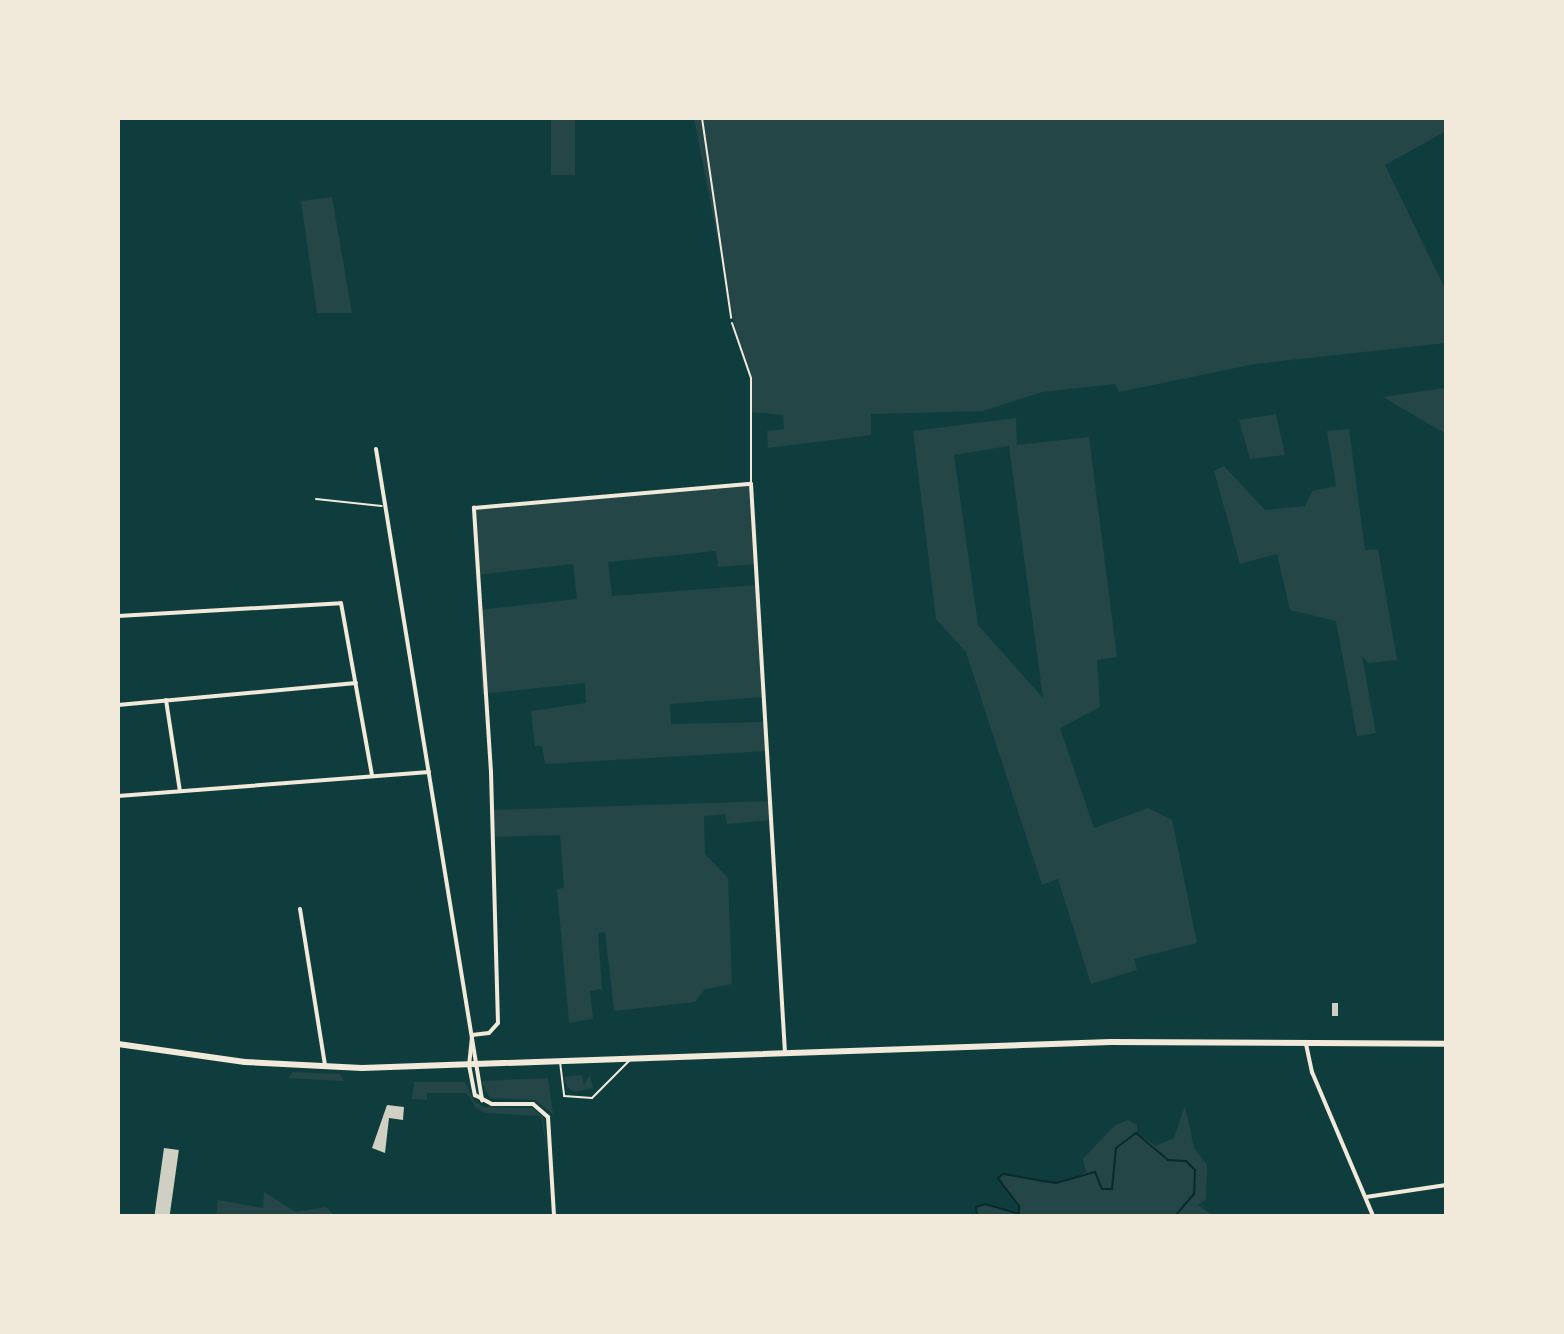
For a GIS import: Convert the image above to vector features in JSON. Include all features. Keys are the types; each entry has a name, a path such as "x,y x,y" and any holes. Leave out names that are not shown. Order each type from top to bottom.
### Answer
{"main road":[{"path":"118,1044 231,1061 325,1068 1111,1042 1446,1044"}],"street":[{"path":"376,449 482,1100"},
{"path":"472,1035 489,1033 498,1023 491,772 472,517 481,504 751,484 785,1053"},
{"path":"118,616 337,602 345,611 372,775"},
{"path":"118,705 356,683"},
{"path":"166,700 180,791"},
{"path":"118,796 429,772"},
{"path":"300,909 325,1068"},
{"path":"472,1035 469,1065 472,1088 482,1100 533,1104 547,1115 554,1216"},
{"path":"1306,1043 1314,1078 1373,1216"},
{"path":"1366,1197 1446,1185"}],"lane":[{"path":"732,323 751,378 751,484"},
{"path":"316,499 386,506"},
{"path":"560,1061 564,1096 592,1098 632,1059"}],"path":[{"path":"702,118 732,323"}],"shaded area":[{"path":"551,118 575,118 575,175 551,175"},
{"path":"694,118 1444,118 1446,131 1385,165 1446,291 1446,343 1255,364 1119,392 1115,384 1042,392 983,411 871,414 871,435 768,448 767,431 784,429 783,415 751,412 752,380 738,344"},
{"path":"332,197 352,313 317,313 301,201"},
{"path":"1446,388 1446,434 1383,397"},
{"path":"1276,414 1285,455 1250,459 1239,420"},
{"path":"1016,418 1017,445 1089,437 1117,657 1097,660 1100,707 1060,728 1094,828 1148,808 1172,820 1197,943 1134,959 1137,970 1091,984 1058,879 1042,885 966,652 936,619 913,431","holes":["1009,446 1043,698 978,625 954,455"]},
{"path":"1349,429 1365,550 1378,549 1397,660 1368,663 1362,656 1376,733 1357,736 1336,621 1290,610 1277,554 1240,564 1214,471 1224,466 1265,510 1305,506 1312,491 1336,486 1327,431"},
{"path":"751,484 756,564 718,567 716,551 608,562 612,596 758,585 765,697 670,704 671,724 767,722 769,751 545,764 542,746 535,746 531,711 586,703 585,683 482,694 478,610 577,599 573,564 476,575 474,508"},
{"path":"772,801 774,820 727,824 725,814 704,816 705,854 728,878 732,984 705,989 695,1002 614,1011 605,932 598,933 602,989 590,991 593,1019 569,1023 557,889 564,888 560,835 492,837 492,810"},
{"path":"293,1072 340,1074 344,1081 288,1078"},
{"path":"582,1075 584,1085 590,1075 593,1088 575,1092 567,1087 564,1077"},
{"path":"548,1078 553,1114 535,1100 490,1098 481,1081"},
{"path":"414,1082 465,1082 474,1101 484,1107 532,1108 543,1117 547,1151 541,1116 486,1113 476,1108 467,1093 427,1093 427,1100 412,1099"},
{"path":"1185,1106 1194,1148 1207,1165 1206,1199 1198,1205 1213,1216 977,1216 976,1207 985,1204 1019,1214 1019,1206 998,1178 1003,1174 1046,1183 1071,1180 1086,1172 1083,1159 1115,1125 1128,1120 1137,1125 1137,1133 1156,1146 1174,1138"},
{"path":"264,1192 296,1212 326,1207 335,1216 216,1216 218,1200 263,1208"}],"building":[{"path":"1332,1003 1338,1003 1338,1016 1332,1016"},
{"path":"387,1105 404,1107 403,1120 389,1118 385,1153 372,1148"},
{"path":"164,1148 179,1150 170,1216 154,1216"}],"waterway":[{"path":"977,1216 976,1207 985,1204 1019,1214 1019,1206 998,1178 1003,1174 1056,1183 1095,1172 1102,1189 1112,1189 1116,1148 1136,1133 1168,1160 1186,1161 1195,1170 1194,1194 1175,1216"},
{"path":"301,1216 311,1216"},
{"path":"948,1216 958,1216"}]}
